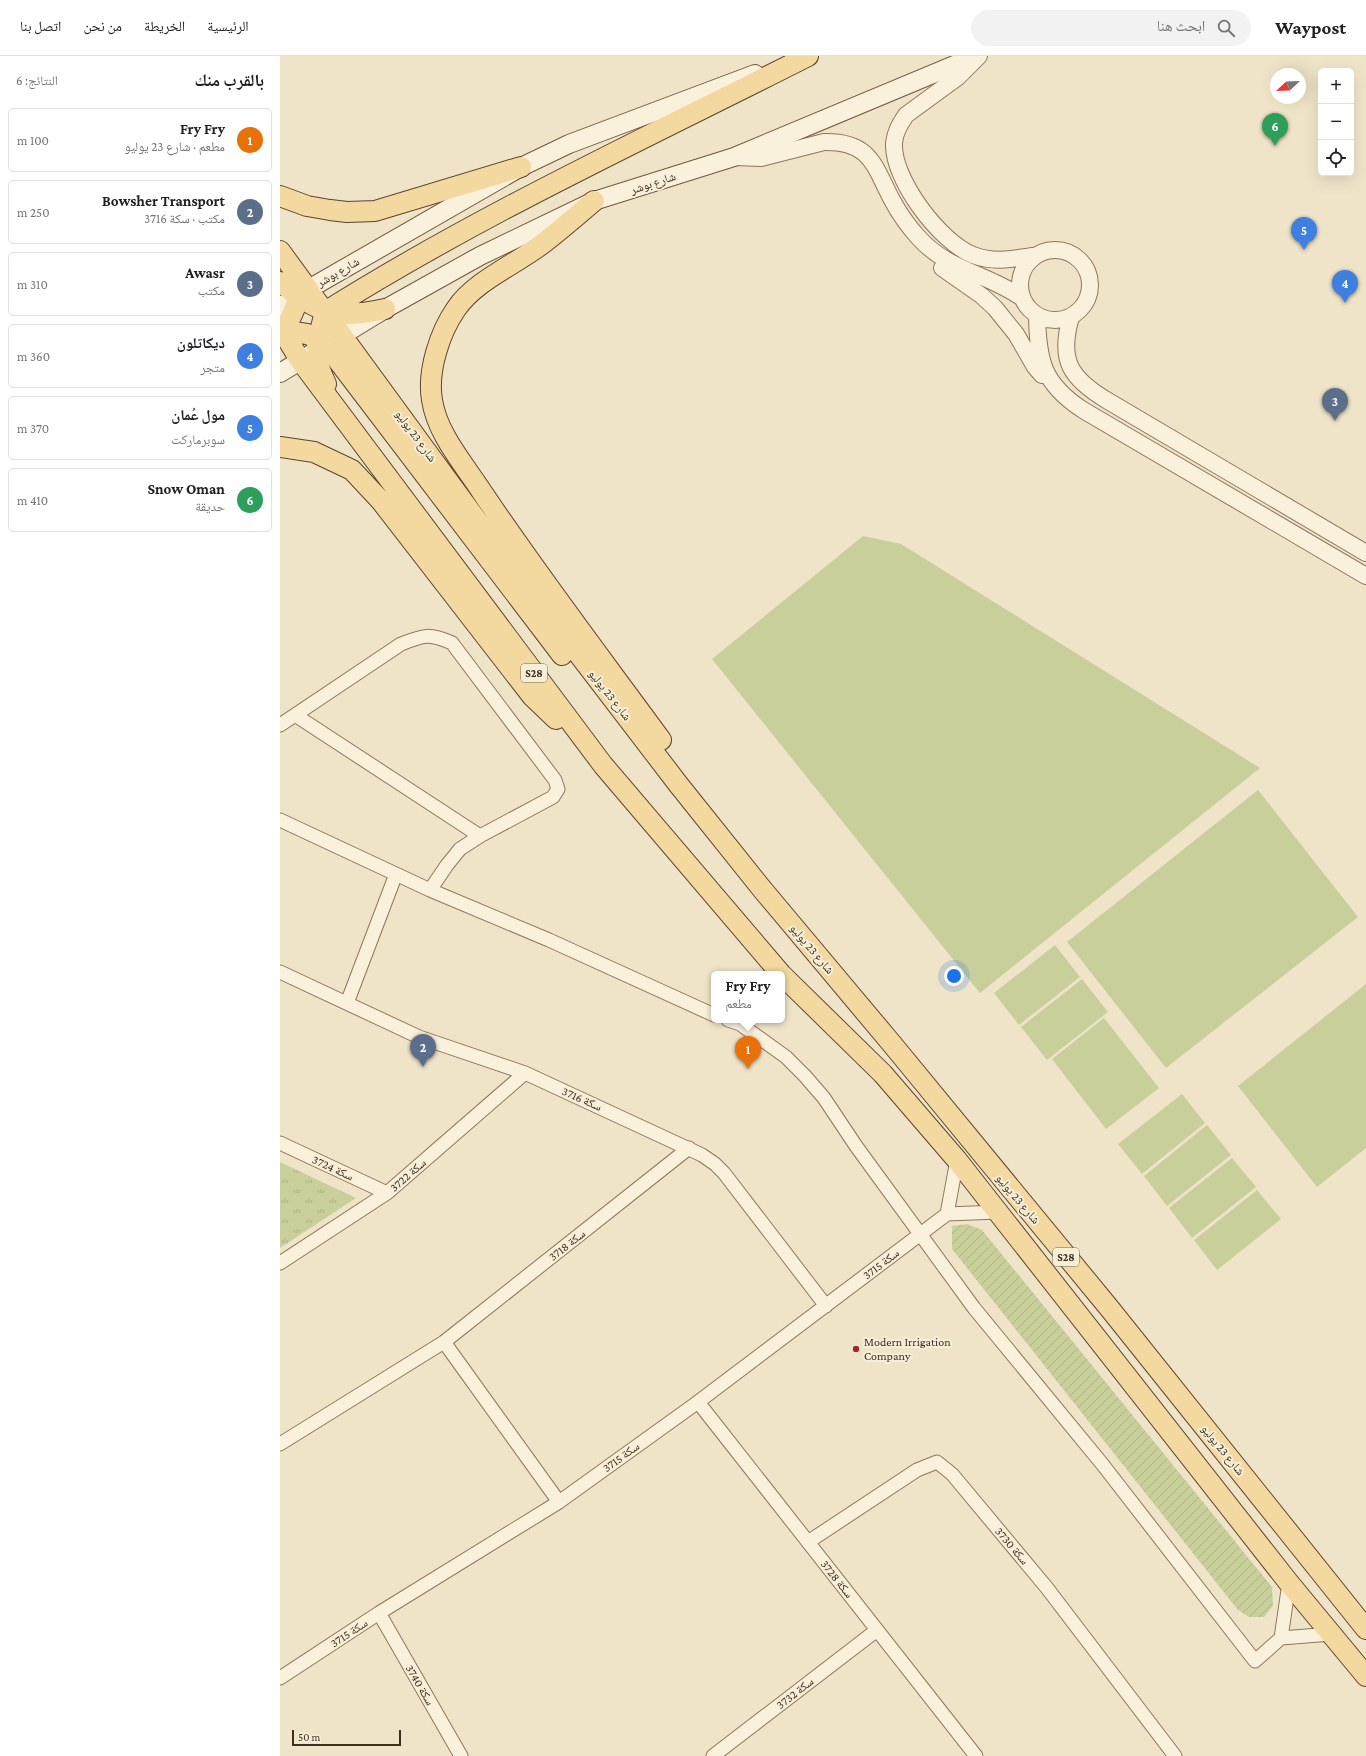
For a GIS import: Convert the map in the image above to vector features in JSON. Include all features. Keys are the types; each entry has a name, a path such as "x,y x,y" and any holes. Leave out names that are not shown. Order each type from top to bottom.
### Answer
{"main road":[{"name":"شارع بوشر","path":"280,307 521,167 569,144 804,56"},
{"path":"335,406 317,363 325,312 362,289 517,203 808,56"},
{"name":"شارع بوشر","path":"280,373 300,360 319,344 342,335 385,309 480,256 594,201 734,157 976,56"},
{"path":"280,196 307,206 322,209 347,212 375,211 521,167"},
{"path":"594,201 539,246 469,293 456,308 444,329 433,363 431,399 437,420 451,446 505,527 663,742 762,889"},
{"name":"شارع 23 يوليو","path":"283,266 302,293 325,312 498,549 678,784 762,889 892,1044 1110,1309 1366,1629"},
{"path":"302,293 289,320 281,330 307,334 333,354 558,651 644,756 762,889"},
{"path":"325,312 344,315 360,315 385,309"},
{"name":"شارع 23 يوليو","path":"281,330 300,360 603,765 778,971"},
{"path":"280,447 314,452 352,470 381,501 532,696 603,765"},
{"name":"شارع 23 يوليو","path":"785,979 883,1074 957,1160 1289,1583 1366,1676"}],"street":[{"path":"979,56 958,77 910,112 903,119 896,132 894,142 897,162 912,196 925,214 940,231 960,248 972,254 998,260 1033,256 1047,250 1063,250 1078,258 1089,275 1090,291 1084,306 1071,317 1054,321 1037,316 1028,308 1022,298 1020,280 1022,271 1033,256"},
{"path":"734,157 761,158 824,142 834,142 854,147 871,159 877,167 892,200 909,226 926,246 958,268 1001,284 1022,298"},
{"path":"909,226 915,239 933,261 982,296 995,308 1016,334 1036,367 1065,397 1083,410 1366,576"},
{"path":"1037,316 1038,342 1043,364 1050,381"},
{"path":"1071,317 1066,335 1066,353 1077,378 1087,388 1366,553"},
{"path":"280,726 401,644 421,637 436,636 452,643 554,780 558,789 553,797 480,836 460,849 430,890"},
{"path":"295,715 480,836"},
{"path":"280,820 430,890 549,940 711,1014"},
{"path":"347,1003 396,874"},
{"name":"سكة 3716","path":"280,972 418,1037 525,1073 689,1148 715,1164 724,1173 826,1306"},
{"path":"737,1023 786,1057 824,1098 856,1146 974,1308 1103,1465 1255,1661 1281,1638 1332,1634"},
{"name":"سكة 3722","path":"280,1263 387,1193 525,1073"},
{"name":"سكة 3724","path":"280,1144 387,1193"},
{"name":"سكة 3718","path":"280,1444 444,1342 689,1148"},
{"path":"957,1160 947,1214 998,1212"},
{"name":"سكة 3715","path":"280,1678 379,1613 559,1502 698,1402 947,1214"},
{"path":"444,1342 559,1502"},
{"name":"سكة 3728","path":"698,1402 877,1630 970,1754"},
{"name":"سكة 3730","path":"808,1542 917,1470 937,1462 952,1474 1047,1588 1175,1756"},
{"path":"1281,1638 1289,1583"},
{"name":"سكة 3740","path":"379,1613 461,1756"},
{"name":"سكة 3732","path":"713,1756 877,1630"}],"green space":[{"path":"863,536 901,544 1260,768 980,993 712,659"},
{"path":"1258,790 1358,917 1166,1068 1067,942"},
{"path":"1055,945 1080,977 1019,1025 994,993"},
{"path":"1082,979 1108,1012 1047,1060 1021,1027"},
{"path":"1366,984 1366,1148 1317,1187 1238,1086"},
{"path":"1104,1018 1159,1088 1106,1129 1052,1059"},
{"path":"1182,1094 1205,1123 1142,1174 1118,1144"},
{"path":"1207,1125 1231,1155 1167,1206 1144,1176"},
{"path":"1232,1158 1256,1187 1192,1238 1169,1208"},
{"path":"280,1162 356,1198 280,1248"},
{"path":"1257,1190 1281,1219 1217,1270 1194,1240"},
{"path":"967,1224 982,1230 1272,1587 1273,1606 1264,1617 1249,1617 1238,1610 952,1249 952,1226"}],"place":[{"name":"Snow Oman","path":"1275,146"},
{"name":"مول عُمان","path":"1304,250"},
{"name":"ديكاتلون","path":"1345,303"},
{"name":"Awasr","path":"1335,421"},
{"name":"Bowsher Transport","path":"423,1067"},
{"name":"Fry Fry","path":"748,1069"},
{"name":"Modern Irrigation Company","path":"856,1349"}]}
